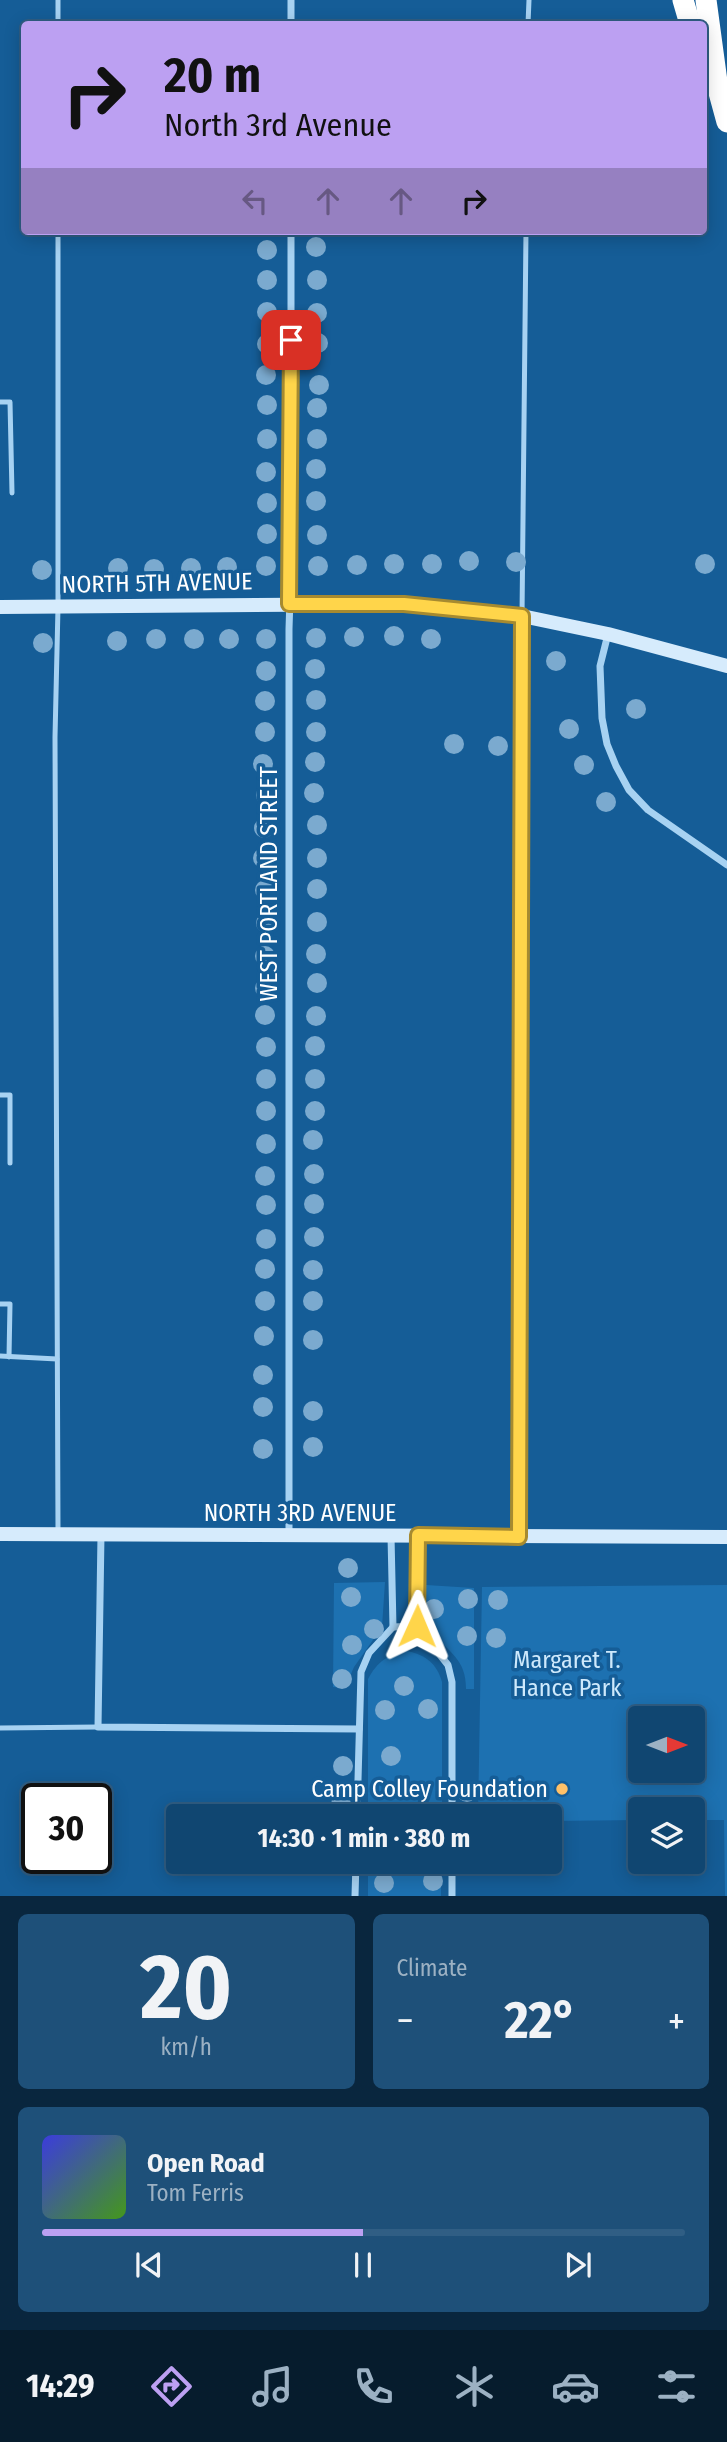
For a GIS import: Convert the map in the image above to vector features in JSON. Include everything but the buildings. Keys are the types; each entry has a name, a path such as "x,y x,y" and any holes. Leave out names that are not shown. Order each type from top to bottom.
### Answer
{"highway":[{"path":"682,0 689,21"},
{"path":"706,0 718,89"},
{"path":"707,62 727,122"}],"street":[{"path":"291,0 291,21"},
{"name":"WEST PORTLAND STREET","path":"289,1536 291,235"},
{"name":"NORTH 5TH AVENUE","path":"0,607 404,604 522,616 608,634 727,666"},
{"path":"608,634 600,666 602,718 607,744 616,766 629,790 648,810 727,865"},
{"name":"NORTH 3RD AVENUE","path":"0,1534 727,1537"},
{"path":"101,1535 98,1727 359,1728"},
{"path":"357,1804 361,1672 369,1653 393,1627 391,1535"},
{"path":"418,1535 417,1626 448,1665 452,1682 452,1804"},
{"path":"393,1627 417,1626"},
{"path":"355,1896 356,1874"},
{"path":"452,1874 452,1896"}],"lane":[{"path":"58,0 58,21"},
{"path":"528,21 529,0"},
{"path":"58,235 58,607 55,737 58,1534"},
{"path":"519,1537 526,235"},
{"path":"0,402 10,402 12,493"},
{"path":"0,1095 10,1095 10,1163"},
{"path":"0,1304 10,1304 9,1357"},
{"path":"0,1356 57,1359"},
{"path":"0,1728 98,1727"}],"green space":[{"path":"385,1582 382,1627 354,1667 345,1688 333,1687 334,1583"},
{"path":"426,1585 474,1588 474,1689 466,1689 460,1663 431,1628"},
{"name":"Margaret T. Hance Park","path":"727,1585 727,1896 724,1820 705,1820 705,1797 628,1797 628,1820 562,1821 562,1804 478,1804 482,1587"},
{"path":"407,1651 420,1655 430,1661 442,1682 442,1804 368,1804 368,1679 375,1668 394,1654"},
{"path":"368,1874 441,1874 441,1896 368,1896"}],"place":[{"name":"Camp Colley Foundation","path":"562,1789"}],"route":[{"path":"291,340 289,604 404,604 522,616 519,1537 418,1535 417,1626"}]}
